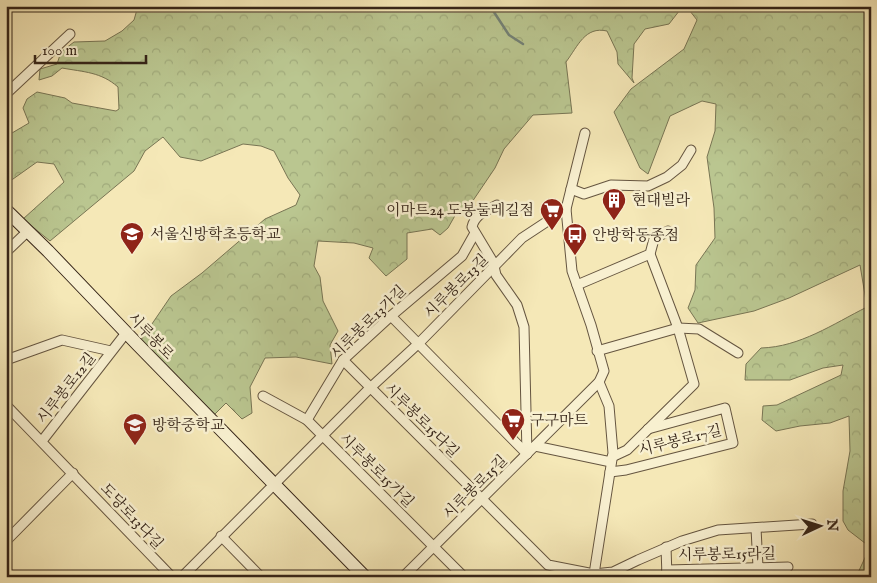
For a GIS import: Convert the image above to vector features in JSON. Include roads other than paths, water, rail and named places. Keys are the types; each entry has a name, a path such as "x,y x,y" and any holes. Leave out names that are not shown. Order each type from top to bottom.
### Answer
{"street":[{"path":"6,94 70,34"},
{"path":"585,133 566,209 572,271 591,325 604,371 599,382 609,406 612,428 611,464 594,575"},
{"path":"571,189 584,194 611,185 648,186 667,177 682,165 691,150"},
{"name":"시루봉로13가길","path":"307,420 343,360 391,316 462,256 476,233 472,227 473,220 476,216 497,205"},
{"name":"시루봉로13길","path":"370,388 419,343 522,238 566,209"},
{"name":"시루봉로","path":"6,210 365,577"},
{"path":"6,252 28,231"},
{"path":"611,464 694,384 678,328 650,254 654,239 668,231"},
{"path":"476,233 493,262 496,275 517,306 524,326 527,454"},
{"path":"577,285 650,254"},
{"path":"391,316 527,454"},
{"path":"598,351 678,328 700,329 738,353"},
{"name":"시루봉로12길","path":"42,441 126,333"},
{"name":"시루봉로12길","path":"6,360 62,340 112,352"},
{"name":"시루봉로15다길","path":"343,360 481,499"},
{"name":"시루봉로15길","path":"404,577 599,382"},
{"path":"182,577 370,388"},
{"path":"263,396 307,420 322,435"},
{"name":"도당로13다길","path":"6,405 172,577"},
{"name":"시루봉로17길","path":"611,464 626,470 733,443 725,408 647,429"},
{"name":"시루봉로15가길","path":"322,435 464,577"},
{"path":"535,446 611,464"},
{"path":"6,541 73,473"},
{"name":"시루봉로15라길","path":"481,499 548,565 594,575 620,573 666,547 682,540 718,530 812,524"},
{"path":"756,528 758,567"},
{"path":"221,536 261,577"},
{"name":"시루봉로15라길","path":"666,547 667,573 788,567"}],"waterway":[{"path":"490,6 509,35 523,44"}],"place":[{"name":"현대빌라","path":"614,221"},
{"name":"이마트24 도봉둘레길점","path":"552,231"},
{"name":"서울신방학초등학교","path":"132,255"},
{"name":"안방학동종점","path":"575,256"},
{"name":"구구마트","path":"513,441"},
{"name":"방학중학교","path":"135,446"}]}
